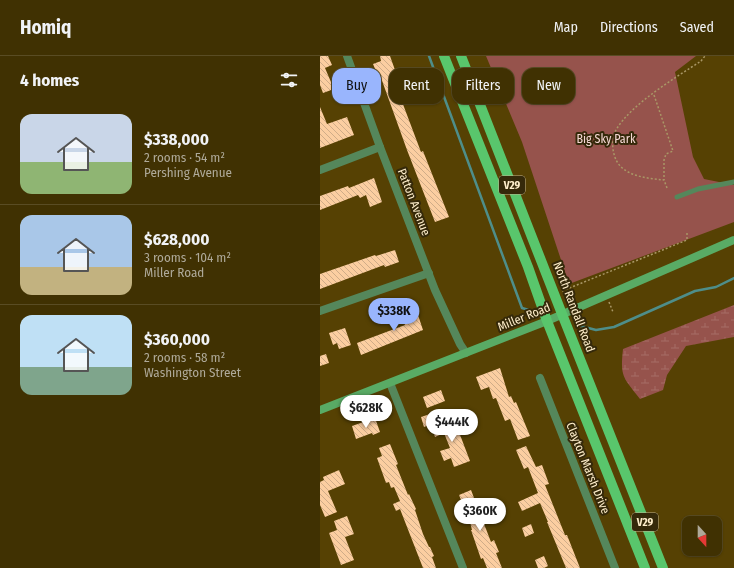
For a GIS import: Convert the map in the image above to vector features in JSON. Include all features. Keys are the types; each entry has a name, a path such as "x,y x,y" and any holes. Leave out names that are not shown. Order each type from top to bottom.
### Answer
{"main road":[{"name":"V29","path":"444,56 645,568"},
{"name":"North Randall Road","path":"461,56 663,568"}],"street":[{"name":"Patton Avenue","path":"346,56 438,297 460,344 466,353"},
{"path":"320,170 380,147"},
{"name":"Miller Road","path":"320,410 547,321 734,240"},
{"path":"320,311 429,274"},
{"name":"Clayton Marsh Drive","path":"540,378 615,568"},
{"path":"390,382 463,568"}],"lane":[{"path":"677,197 698,189 734,182"}],"path":[{"path":"664,180 626,172 617,163 613,150 615,131 628,115 653,94 701,62 705,56"},
{"path":"653,94 673,151 666,154 664,160 664,180 667,188"},
{"path":"573,287 687,240 687,233"}],"green space":[{"name":"Big Sky Park","path":"486,56 696,56 675,72 693,157 704,179 734,185 734,222 569,284 522,142 506,104 514,104 514,68 491,68"},
{"path":"734,305 734,337 686,346 667,375 663,390 640,399 626,381 624,376 622,366 623,349"}],"building":[{"path":"320,56 328,56 332,65 325,68 332,84 332,90 323,93 320,85"},
{"path":"380,56 390,56 394,68 389,68 389,100 381,78 381,68 375,68 373,64 381,61"},
{"path":"390,104 403,104 421,152 423,151 449,217 435,222"},
{"path":"320,107 327,124 347,117 354,135 320,148"},
{"path":"374,178 382,202 370,207 366,195 360,198 358,195 320,210 320,196 348,186 349,188"},
{"path":"395,250 399,262 385,267 384,265 320,289 320,274 375,255 376,256"},
{"path":"411,305 414,313 417,312 423,330 361,355 357,343 405,325 400,309"},
{"path":"345,328 351,345 339,349 337,343 333,345 329,333"},
{"path":"326,354 329,363 320,366 320,356"},
{"path":"500,368 509,397 511,396 514,403 516,402 530,436 518,440 510,419 505,421 496,398 493,399 489,387 481,390 476,377"},
{"path":"441,390 445,401 427,408 423,397"},
{"path":"430,414 434,423 424,427 421,417"},
{"path":"375,418 380,432 373,435 372,433 356,439 352,426"},
{"path":"454,419 470,461 454,467 451,458 444,461 440,451 450,448 444,433 435,437 432,427"},
{"path":"390,444 398,464 396,465 408,495 409,494 416,509 415,510 423,534 434,556 432,557 436,568 423,568 400,509 396,511 393,504 400,501 394,487 391,488 389,482 386,483 377,458 382,456 379,448"},
{"path":"526,446 536,467 542,465 549,484 545,485 580,568 566,568 540,503 522,511 518,502 538,493 528,467 524,469 516,450"},
{"path":"339,470 345,484 328,491 337,512 325,517 320,505 320,482 324,480 323,477"},
{"path":"471,490 491,542 494,540 499,552 496,553 502,568 487,568 483,558 481,559 471,530 470,522 459,495"},
{"path":"347,516 354,534 345,537 354,560 341,565 329,533 337,530 334,521"},
{"path":"531,524 534,533 525,537 522,528"},
{"path":"544,556 548,566 538,568 535,560"}],"waterway":[{"path":"429,56 522,308 532,311"},
{"path":"577,325 596,330 614,327 695,291 716,287 734,278"}]}
